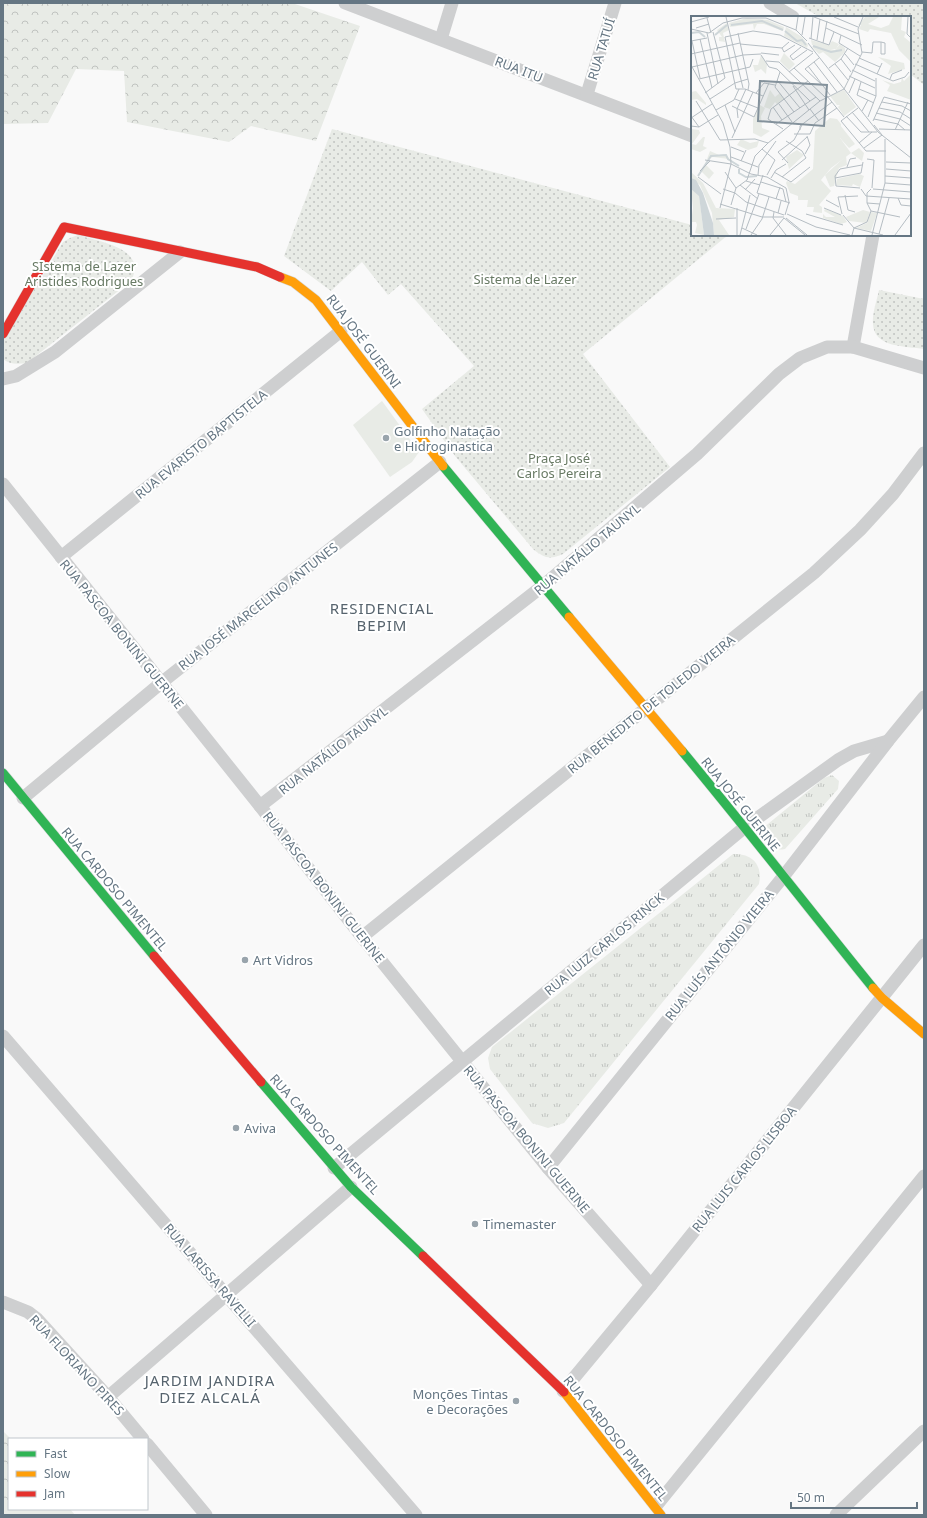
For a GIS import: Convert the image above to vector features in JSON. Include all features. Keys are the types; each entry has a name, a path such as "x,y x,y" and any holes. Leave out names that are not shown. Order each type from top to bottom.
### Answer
{"street":[{"name":"RUA ITU","path":"345,3 587,94 691,136"},
{"path":"441,39 452,3"},
{"name":"RUA TATUÍ","path":"587,94 615,3"},
{"path":"770,3 792,16"},
{"name":"RUA JOSÉ GUERINI","path":"3,334 64,227 257,267 293,282 316,300 440,462 544,585"},
{"path":"853,347 873,236"},
{"path":"3,380 16,376 55,352 180,252"},
{"name":"RUA EVARISTO BAPTISTELA","path":"61,557 341,331"},
{"name":"RUA NATÁLIO TAUNYL","path":"260,806 544,585 697,454 778,374 800,358 814,351 827,347 853,347 924,368"},
{"name":"RUA BENEDITO DE TOLEDO VIEIRA","path":"362,937 814,573 860,530 893,494 924,453"},
{"name":"RUA JOSÉ MARCELINO ANTUNES","path":"23,798 162,683 440,462"},
{"name":"RUA PASCOA BONINI GUERINE","path":"3,484 260,806 362,937 548,1168 651,1285"},
{"name":"RUA JOSÉ GUERINE","path":"544,585 745,827 783,877 882,998 924,1034"},
{"name":"RUA LUÍS ANTÔNIO VIEIRA","path":"548,1168 783,877 888,741 924,697"},
{"name":"RUA LUIZ CARLOS RINCK","path":"334,1168 745,827 838,760 854,751 888,741"},
{"name":"RUA CARDOSO PIMENTEL","path":"3,773 98,890 334,1168 351,1187 563,1391 659,1511"},
{"name":"RUA LUIS CARLOS LISBOA","path":"563,1391 651,1285 924,945"},
{"name":"RUA LARISSA RAVELLI","path":"3,1037 227,1294 416,1515"},
{"path":"659,1511 924,1176"},
{"path":"108,1397 351,1187"},
{"name":"RUA FLORIANO PIRES","path":"3,1302 28,1312 37,1319 108,1397 142,1438"},
{"path":"836,1515 924,1431"},
{"path":"148,1445 206,1515"}],"green space":[{"path":"3,3 292,3 360,26 316,141 251,126 229,142 127,122 124,71 76,69 48,123 3,124"},
{"path":"795,3 924,3 924,85 911,75 911,16 818,16"},
{"name":"Sistema de Lazer","path":"332,129 691,225 691,236 727,236 583,354 670,467 563,554 554,557 544,556 533,549 455,456 422,409 474,366 401,284 388,295 362,262 331,291 284,256"},
{"name":"SIstema de Lazer Aristides Rodrigues","path":"78,235 109,244 128,254 133,261 135,270 131,281 27,363 14,364 6,361 3,359 3,341 63,242"},
{"path":"879,290 924,299 924,349 900,346 885,342 879,338 875,332 873,320"},
{"name":"Golfinho Natação e Hidroginastica","path":"382,401 419,452 412,462 390,477 353,425"},
{"path":"832,775 839,781 838,789 785,849 775,849 768,845 765,842 763,828 824,778"},
{"path":"733,854 746,856 755,862 759,871 759,884 564,1123 548,1128 532,1123 490,1069 488,1058 492,1047"},
{"path":"3,1431 10,1438 8,1438 8,1510 71,1510 75,1515 3,1515"}],"traffic: fast":[{"path":"443,466 569,617"},
{"path":"682,751 873,988"},
{"path":"3,773 154,956"},
{"path":"261,1082 351,1187 423,1256"}],"traffic: slow":[{"path":"280,277 293,282 316,300 443,466"},
{"path":"569,617 682,751"},
{"path":"873,988 882,998 924,1034"},
{"path":"564,1392 661,1515"}],"traffic: jam":[{"path":"3,334 64,227 257,267 280,277"},
{"path":"154,956 261,1082"},
{"path":"423,1256 564,1392"}],"place":[{"name":"Golfinho Natação e Hidroginastica","path":"386,438"},
{"name":"Art Vidros","path":"245,960"},
{"name":"Aviva","path":"236,1128"},
{"name":"Timemaster","path":"475,1224"},
{"name":"Monções Tintas e Decorações","path":"516,1401"}],"district":[{"name":"RESIDENCIAL BEPIM","path":"382,618"},
{"name":"JARDIM JANDIRA DIEZ ALCALÁ","path":"210,1390"}],"park label":[{"name":"Praça José Carlos Pereira","path":"559,466"}]}
